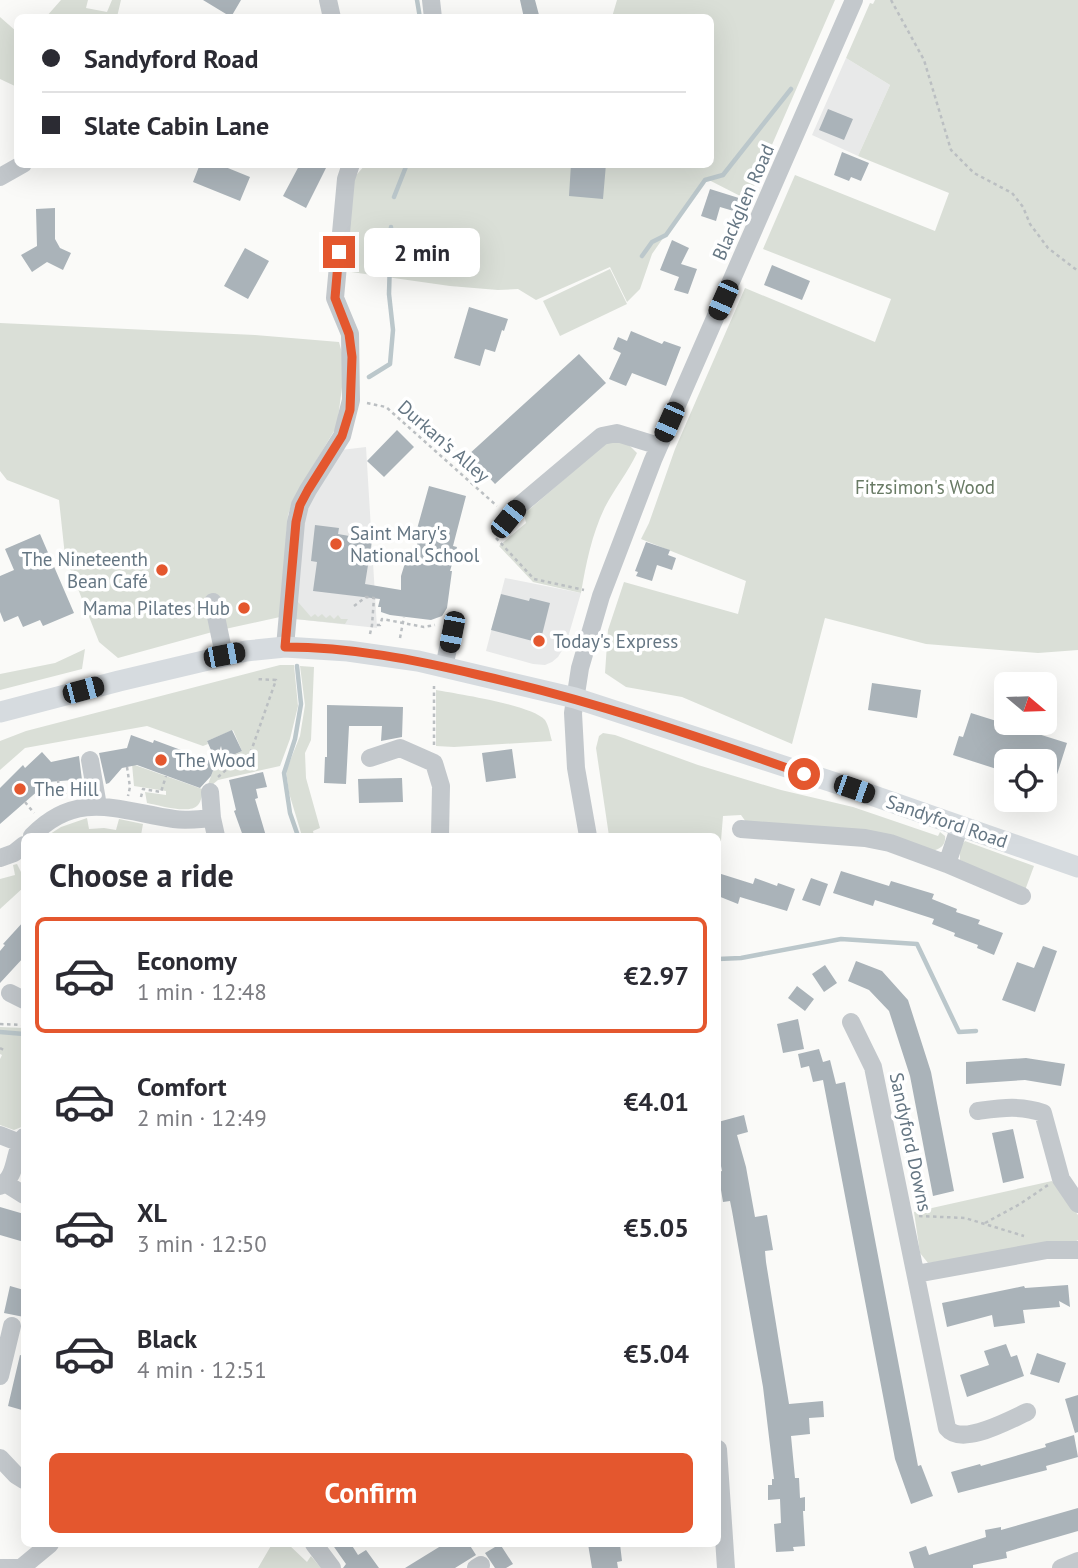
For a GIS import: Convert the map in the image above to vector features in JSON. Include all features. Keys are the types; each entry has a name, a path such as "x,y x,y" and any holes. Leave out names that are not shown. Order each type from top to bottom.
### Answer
{"main road":[{"name":"Sandyford Road","path":"0,712 224,655 285,647 348,651 439,676 575,698 960,825 1078,867"}],"street":[{"name":"Blackglen Road","path":"588,833 573,740 575,698 580,668 601,596 659,446 854,0"},
{"path":"0,177 16,168"},
{"path":"285,647 296,522 300,505 342,436 351,400 349,334 335,298 346,179 350,168"},
{"path":"503,527 519,506 603,436 617,433 630,435 659,446"},
{"path":"213,602 224,655"},
{"path":"439,676 453,625"},
{"path":"370,758 400,748 434,763 441,786 440,833"},
{"path":"90,760 98,806"},
{"path":"210,792 215,833"},
{"path":"36,833 44,824 60,815 76,809 98,806 181,820 212,818"},
{"path":"947,864 960,825"},
{"path":"741,829 865,838 890,844 947,864 1022,897"},
{"path":"0,858 21,847"},
{"name":"Sandyford Downs","path":"852,1022 873,1067 947,1428 950,1433 969,1435 1027,1412"},
{"path":"978,1111 1012,1107 1043,1113 1061,1179 1078,1204"},
{"path":"0,1135 21,1140"},
{"path":"21,1143 10,1177 3,1184 21,1193"},
{"path":"916,1274 1048,1250 1078,1250"},
{"path":"0,1376 12,1326"},
{"path":"0,1458 21,1478"},
{"path":"721,1494 726,1568"},
{"path":"0,1568 21,1568 46,1547"},
{"path":"316,1547 332,1568"},
{"path":"1061,1568 1078,1561"}],"path":[{"path":"891,0 924,60 951,150 974,173 1012,193 1048,248 1078,271"},
{"name":"Durkan's Alley","path":"351,400 386,407 503,527 534,579 584,590"},
{"path":"354,606 366,597 374,598 370,634"},
{"path":"400,638 404,617"},
{"path":"372,625 380,625 382,619 424,627 446,623 453,625"},
{"path":"434,763 439,676"},
{"path":"210,792 215,787 215,779 225,770 249,757 276,680 256,679"},
{"path":"220,766 225,770"},
{"path":"127,767 132,811"},
{"path":"132,811 143,789 160,792 166,776"},
{"path":"0,1024 21,1026"},
{"path":"0,1048 6,1051"},
{"path":"985,1223 1061,1179"},
{"path":"905,1216 965,1218 1038,1242 1048,1250"}],"shaded area":[{"path":"846,58 890,85 858,156 812,135"},
{"name":"Saint Mary's National School","path":"366,447 377,628 295,619 304,513 341,450"},
{"path":"505,578 581,593 566,644 552,662 545,665 533,664 486,651"}],"green space":[{"path":"61,0 88,0 86,8 107,12 112,0 121,0 118,14 49,14"},
{"path":"617,0 835,0 748,200 705,178 652,254 640,289 627,302 610,267 536,300 518,289 450,286 344,271 352,180 362,168 714,168 714,14 613,14"},
{"name":"Fitzsimon's Wood","path":"875,0 1078,0 1078,650 1038,653 926,644 825,618 792,744 682,697 626,687 605,673 608,630 624,582 738,614 746,581 641,539 675,449 745,288 875,342 891,299 763,249 795,175 935,231 949,193 858,156 890,85 846,58 870,3 873,4"},
{"path":"0,17 14,29 14,86 0,79"},
{"path":"610,269 627,304 560,336 543,301"},
{"path":"0,323 255,335 339,342 345,364 337,426 293,500 288,515 280,617 216,631 118,658 99,642 65,556 59,500 7,480 0,471"},
{"path":"611,441 628,444 637,453 600,517 581,593 533,582 499,546 526,523 524,514"},
{"path":"298,602 311,617 322,614 326,618 330,615 334,619 338,615 341,619 348,619 345,624 295,619"},
{"path":"85,649 82,669 0,690 0,674 55,663"},
{"path":"280,665 294,665 298,706 280,766 218,780 206,790 214,768 217,770 223,760 242,751 233,730 207,741 208,744 203,746 147,726 25,748 0,770 0,741 26,731"},
{"path":"300,666 314,667 311,740 305,753 306,778 320,828 313,833 301,833 289,793 286,771 300,736 305,705"},
{"path":"436,690 526,710 545,720 552,741 436,746"},
{"path":"603,733 615,735 698,765 781,790 853,807 938,836 940,832 945,836 945,842 933,851 746,822 741,815 723,816 721,841 721,833 609,833 596,748 599,736"},
{"path":"132,764 205,790 199,803 194,808 181,809 147,803 145,792 166,795 166,791 134,786"},
{"path":"87,818 89,829 116,830 119,819 143,824 141,833 52,833"},
{"path":"965,841 1034,866 1024,893 960,860 960,846"},
{"path":"17,864 21,872 21,890 0,909 0,879 15,875 13,865"},
{"path":"0,1027 21,1028 21,1127 14,1130 0,1125"},
{"path":"1052,1181 1078,1215 1078,1240 1075,1242 928,1263 920,1253 914,1212"},
{"path":"270,1547 291,1547 307,1562 311,1556 321,1568 258,1568"}],"building":[{"path":"203,0 241,0 233,14 226,14"},
{"path":"520,0 535,0 539,14 523,14"},
{"path":"828,109 853,119 844,140 819,130"},
{"path":"842,152 869,163 861,181 851,177 849,181 834,175"},
{"path":"198,168 228,168 250,177 240,201 193,182"},
{"path":"298,168 326,168 306,208 283,196"},
{"path":"571,168 606,168 603,199 569,196"},
{"path":"710,189 742,199 737,212 720,207 716,221 701,216"},
{"path":"55,208 55,239 60,248 71,253 63,270 47,262 32,272 21,255 37,246 36,209"},
{"path":"672,240 689,248 681,264 697,269 688,294 674,290 679,277 660,270"},
{"path":"245,248 269,261 248,299 224,286"},
{"path":"772,265 810,281 802,300 764,285"},
{"path":"469,307 508,319 495,352 485,349 480,366 454,358"},
{"path":"631,331 662,344 664,341 681,347 666,386 632,373 626,386 609,379 621,353 613,349 618,337 627,341"},
{"path":"579,354 606,383 495,484 468,455"},
{"path":"397,430 414,447 384,477 367,461"},
{"path":"429,486 466,496 453,546 457,547 450,571 447,608 442,616 431,620 390,615 381,612 381,607 378,607 380,599 313,591 317,562 311,561 315,525 339,528 338,534 372,540 365,584 401,590 405,563 412,564 421,530 417,529"},
{"path":"40,534 74,613 43,626 40,620 23,627 18,616 4,622 0,612 0,576 14,570 5,549"},
{"path":"646,542 670,550 668,555 676,558 672,570 657,565 652,581 636,576 638,572 635,571"},
{"path":"501,594 550,603 540,643 491,630"},
{"path":"872,683 921,690 917,718 868,710"},
{"path":"327,705 403,707 402,737 381,741 382,726 349,726 346,784 324,783"},
{"path":"971,713 994,720 994,735 1041,735 1067,743 1057,774 1057,749 994,749 994,768 953,755 959,736 963,737"},
{"path":"232,730 242,751 224,759 221,746 216,761 207,741"},
{"name":"The Wood","path":"131,735 153,743 154,740 216,763 211,776 200,788 137,765 122,768 106,784 99,753 127,748"},
{"path":"512,749 516,778 486,782 482,753"},
{"name":"The Hill","path":"42,752 51,762 79,756 83,788 75,790 73,780 48,782 0,824 0,788 23,765 25,768"},
{"path":"263,772 267,787 256,789 258,798 255,799 265,833 242,833 234,811 236,810 229,780"},
{"path":"402,778 403,802 359,803 358,779"},
{"path":"841,871 889,886 891,881 934,894 932,899 957,909 956,912 980,920 978,924 1003,933 994,955 977,948 978,945 954,936 955,933 932,924 934,919 875,900 873,906 833,893"},
{"path":"721,874 753,884 755,878 795,889 787,911 740,897 738,904 721,897"},
{"path":"811,878 828,884 820,906 802,900"},
{"path":"21,924 21,960 0,983 0,951 5,945 3,944"},
{"path":"1043,946 1057,951 1035,1012 1002,1000 1017,962 1034,968"},
{"path":"856,961 882,971 908,1000 931,1072 954,1191 933,1196 910,1076 889,1011 869,990 848,981"},
{"path":"825,965 837,983 824,992 812,974"},
{"path":"797,986 814,999 805,1011 788,998"},
{"path":"798,1019 804,1049 783,1053 777,1024"},
{"path":"819,1049 823,1062 830,1060 836,1084 845,1082 918,1466 921,1465 933,1496 911,1504 895,1459 823,1080 813,1082 809,1066 801,1068 798,1054"},
{"path":"1026,1058 1065,1064 1061,1086 1025,1080 966,1084 966,1062"},
{"path":"744,1115 748,1132 737,1135 755,1217 767,1215 773,1250 765,1251 766,1262 789,1404 823,1401 824,1417 809,1418 810,1434 791,1436 795,1478 799,1478 800,1498 805,1497 805,1546 793,1547 794,1551 776,1552 774,1524 781,1523 780,1499 768,1500 768,1485 772,1485 774,1479 763,1387 730,1201 723,1202 721,1190 721,1121"},
{"path":"1013,1129 1024,1178 1003,1183 992,1133"},
{"path":"0,1207 21,1213 21,1241 0,1235"},
{"path":"1068,1285 1070,1307 1059,1301 1060,1307 1023,1310 1025,1323 994,1327 992,1315 947,1327 942,1303 1024,1286"},
{"path":"10,1286 21,1289 21,1316 4,1313"},
{"path":"1006,1344 1011,1357 1017,1355 1024,1376 967,1397 960,1375 989,1365 984,1351"},
{"path":"1037,1353 1066,1363 1059,1383 1030,1374"},
{"path":"20,1355 21,1410 8,1406"},
{"path":"1078,1395 1078,1432 1075,1433 1065,1399"},
{"path":"1074,1435 1078,1457 1046,1466 1047,1470 958,1493 951,1472 1046,1447 1045,1444"},
{"path":"1078,1508 1078,1531 1006,1552 1007,1558 973,1565 973,1568 914,1568 909,1552 926,1546 929,1555 986,1537 985,1530 1001,1527 1001,1530"},
{"path":"334,1547 353,1547 358,1555 366,1550 379,1568 343,1568 346,1564"},
{"path":"439,1547 471,1547 476,1555 455,1568 405,1568"},
{"path":"495,1547 502,1547 513,1564 506,1568 495,1568 485,1553"},
{"path":"588,1547 620,1547 622,1561 617,1562 618,1568 592,1568"}],"waterway":[{"path":"417,0 419,14"},
{"path":"642,256 652,242 666,235 705,180 723,175 791,89"},
{"path":"394,197 405,168"},
{"path":"369,377 390,364 393,330 389,294 391,227"},
{"path":"297,666 301,704 295,739 284,773 290,813 297,833"},
{"path":"721,959 741,958 841,939 917,944 959,1032 976,1031"},
{"path":"0,1032 21,1034"}],"place":[{"name":"Saint Mary's National School","path":"336,544"},
{"name":"The Nineteenth Bean Café","path":"162,570"},
{"name":"Mama Pilates Hub","path":"244,608"},
{"name":"Today's Express","path":"539,641"},
{"name":"The Wood","path":"161,760"},
{"name":"The Hill","path":"20,789"}],"route":[{"path":"339,252 335,298 349,334 352,357 350,410 342,436 300,505 296,522 285,647 323,648 418,661 546,689 732,748 804,774"}]}
